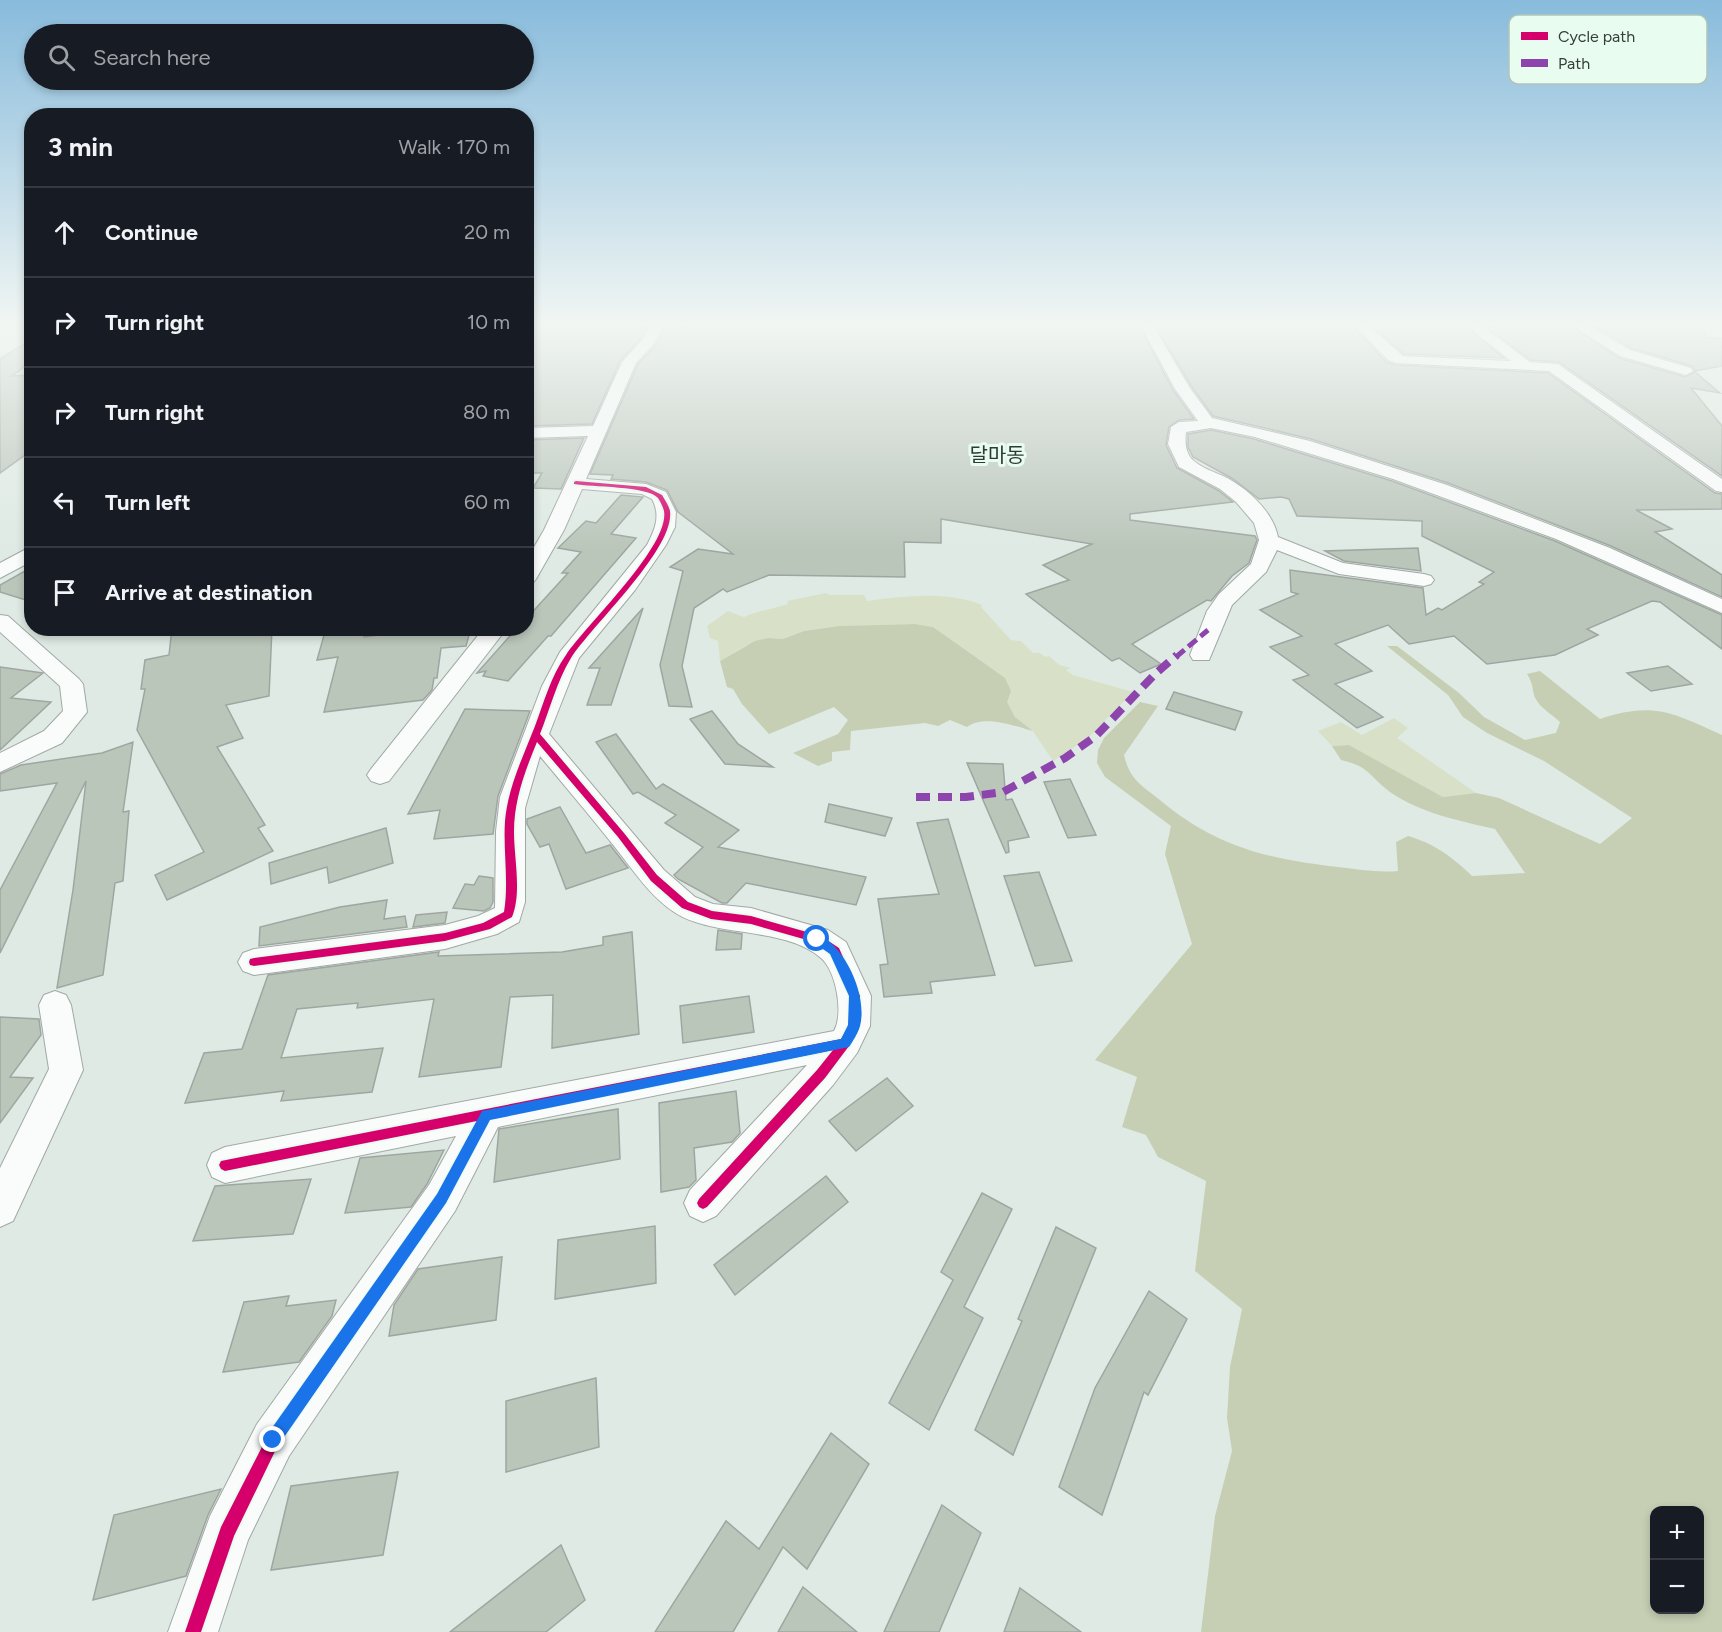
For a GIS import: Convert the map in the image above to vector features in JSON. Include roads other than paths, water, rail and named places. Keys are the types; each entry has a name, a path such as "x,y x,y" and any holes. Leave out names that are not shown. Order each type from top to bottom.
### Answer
{"street":[{"path":"534,564 576,483 613,398"},
{"path":"1190,398 1207,422 1307,444 1447,491 1631,563 1722,607"},
{"path":"1600,398 1722,487"},
{"path":"1202,655 1208,630 1225,600 1259,571 1265,560 1269,540 1265,523 1238,495 1222,482 1185,464 1180,456 1176,444 1179,427 1204,426 1207,422"},
{"path":"534,433 599,431"},
{"path":"254,962 445,937 486,926 509,914 513,895 510,819 518,775 536,735 550,692 568,657 586,631 642,570 659,542 667,514 660,496 646,489 576,483"},
{"path":"1269,540 1339,568 1424,580"},
{"path":"0,550 24,551"},
{"path":"0,572 24,556"},
{"path":"0,621 71,684 75,712 53,737 0,763"},
{"path":"380,775 490,636"},
{"path":"536,735 621,835 654,878 685,905 711,915 751,920 789,929 817,939 835,951 855,996 854,1026 845,1043 821,1074 703,1203"},
{"path":"0,1208 66,1070 55,1005"},
{"path":"225,1165 845,1043"},
{"path":"193,1632 227,1533 273,1440 441,1198 486,1115"}],"district":[{"name":"달마동","path":"997,455"}]}
